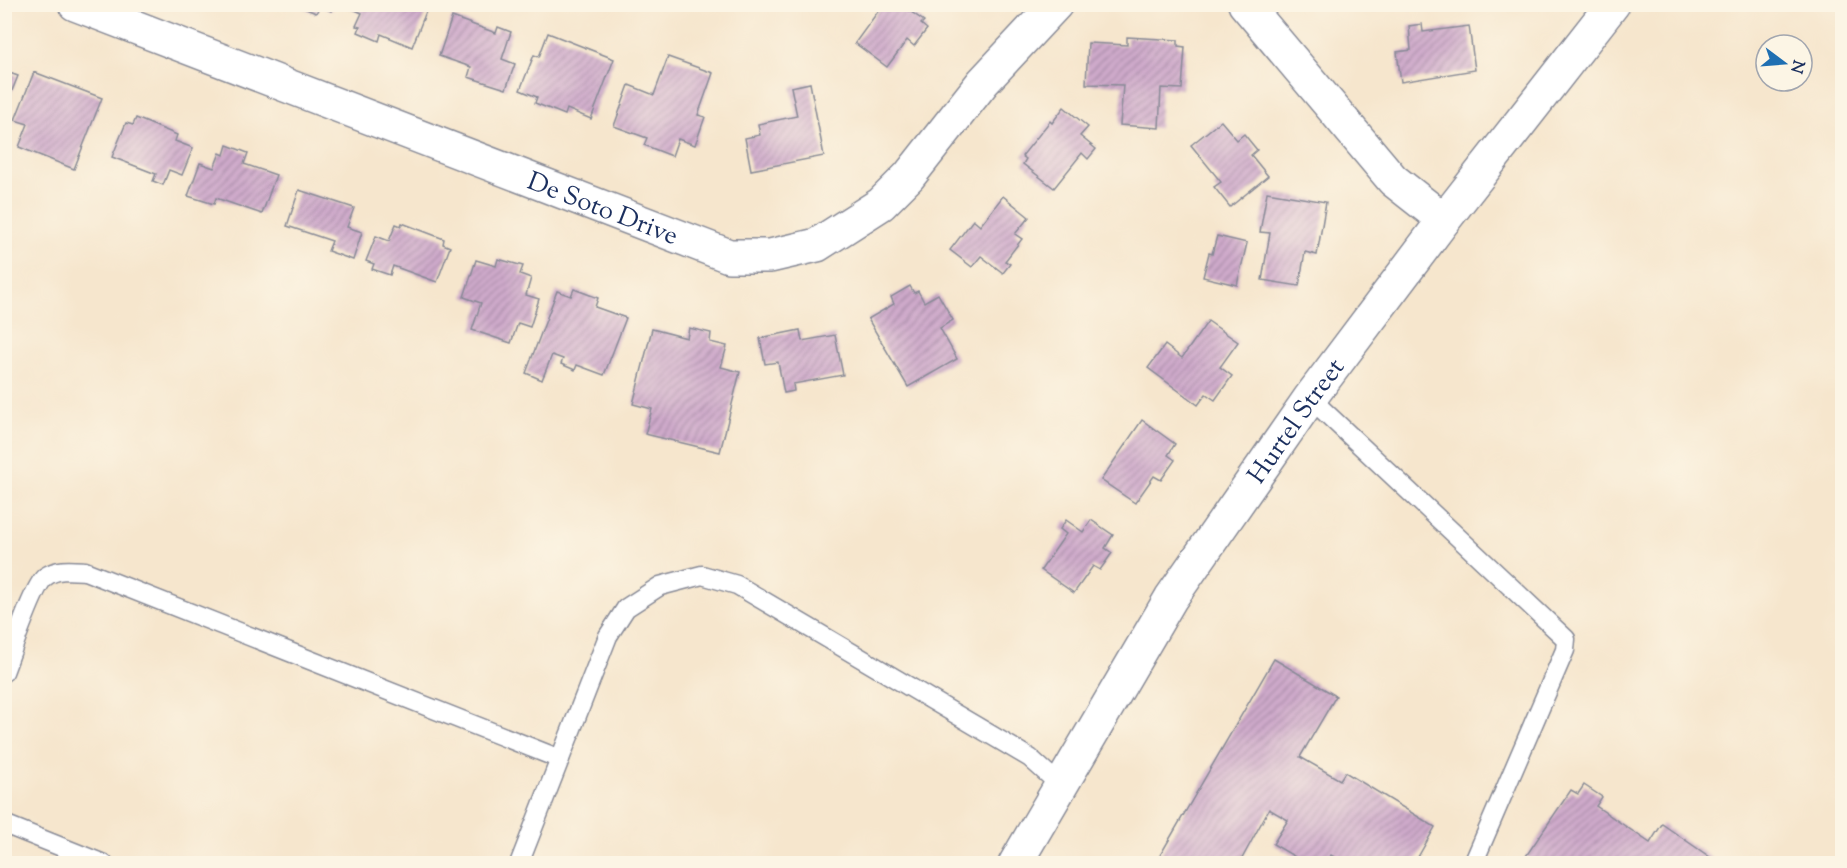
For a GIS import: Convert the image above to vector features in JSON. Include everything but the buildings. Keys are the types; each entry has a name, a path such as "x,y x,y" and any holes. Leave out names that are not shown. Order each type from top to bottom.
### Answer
{"street":[{"name":"De Soto Drive","path":"75,4 729,256 770,256 817,245 881,204 909,176 983,82 1056,4"},
{"path":"1245,4 1393,180 1444,220"},
{"name":"Hurtel Street","path":"1015,864 1171,598 1310,398 1444,220 1613,4"}],"lane":[{"path":"1310,398 1566,639 1564,650 1473,864"},
{"path":"4,672 31,603 45,578 65,569 85,571 560,759"},
{"path":"519,864 608,636 626,608 660,586 702,575 737,585 1030,758 1060,785"},
{"path":"4,824 104,864"}]}
